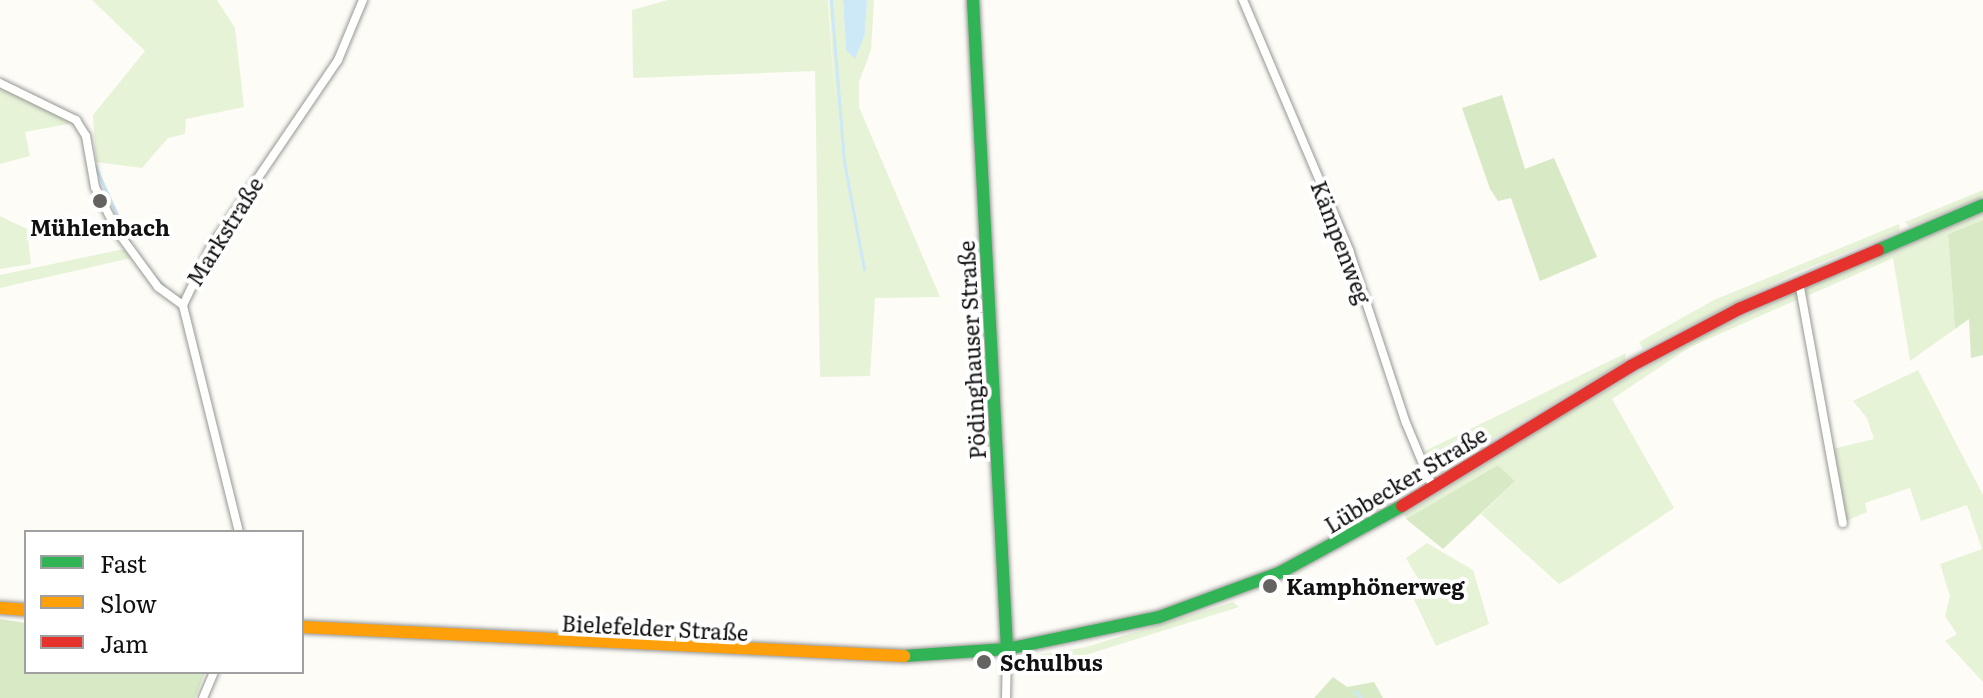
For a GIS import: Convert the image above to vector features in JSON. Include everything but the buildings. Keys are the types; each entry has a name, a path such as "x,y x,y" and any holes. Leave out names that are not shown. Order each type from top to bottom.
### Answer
{"main road":[{"name":"Pödinghauser Straße","path":"973,0 1007,649"},
{"name":"Lübbecker Straße","path":"1007,649 1159,617 1237,590 1359,532 1631,366 1799,281 1983,205"},
{"path":"0,608 24,610"},
{"name":"Bielefelder Straße","path":"304,627 865,656 1007,649"}],"street":[{"name":"Markstraße","path":"239,530 183,305 211,247 338,60 363,0"},
{"name":"Kämpenweg","path":"1243,0 1349,250 1433,488"},
{"path":"0,83 76,120 86,136 95,187 117,231 158,287 183,305"},
{"path":"1799,281 1843,523"},
{"name":"Pödinghauser Straße","path":"1006,698 1007,649"},
{"path":"203,698 213,674"}],"green space":[{"path":"92,0 217,0 235,28 244,107 186,119 185,134 168,138 142,168 96,162 93,115 145,51"},
{"path":"668,0 828,0 835,101 829,0 843,0 846,50 855,58 865,34 867,0 874,0 871,50 859,82 859,107 940,297 875,298 870,376 820,377 815,71 633,78 632,10"},
{"path":"0,88 73,123 25,132 30,156 0,164"},
{"path":"1502,95 1525,169 1554,158 1597,257 1540,281 1511,198 1498,201 1490,189 1462,108"},
{"path":"1983,190 1983,197 1909,227 1905,222"},
{"path":"1983,213 1983,220 1948,234 1955,329 1910,361 1893,258 1805,297 1807,286"},
{"path":"0,216 27,229 31,264 0,269"},
{"path":"1983,220 1983,355 1971,358 1969,319 1955,329 1948,234"},
{"path":"1899,224 1900,231 1795,273 1643,349 1639,342 1714,300"},
{"path":"124,249 131,258 0,288 0,275"},
{"path":"1796,292 1799,299 1690,347 1612,399 1674,508 1559,584 1481,514 1515,481 1498,465 1406,519 1405,514 1563,415 1709,332"},
{"path":"1626,353 1625,361 1435,473 1425,451"},
{"path":"1918,370 1983,495 1983,682 1945,641 1957,634 1945,616 1950,596 1940,564 1982,549 1967,505 1921,521 1910,488 1865,503 1867,512 1846,521 1833,449 1874,439 1867,418 1853,401"},
{"path":"1498,465 1515,481 1443,549 1406,519"},
{"path":"1427,543 1473,570 1489,624 1436,646 1409,589 1420,582 1406,558"},
{"path":"1233,602 1239,607 1079,657 1011,666 1019,658 1086,647"},
{"path":"0,619 24,623 24,674 204,674 195,698 0,698"},
{"path":"1333,677 1347,687 1374,682 1383,698 1314,698"}],"water":[{"path":"843,0 867,0 865,34 855,59 846,50"}],"waterway":[{"path":"831,0 844,161 864,269"},
{"path":"95,166 130,243"},
{"path":"153,275 164,286"},
{"path":"1355,691 1361,698"}],"traffic: fast":[{"path":"973,0 1007,649"},
{"path":"1878,250 1983,205"},
{"path":"904,656 1007,649 1159,617 1281,572 1402,506"}],"traffic: slow":[{"path":"0,608 24,610"},
{"path":"304,627 904,656"}],"traffic: jam":[{"path":"1402,506 1631,366 1739,309 1878,250"}],"place":[{"name":"Mühlenbach","path":"100,201"},
{"name":"Kamphönerweg","path":"1270,586"},
{"name":"Schulbus","path":"984,662"}]}
